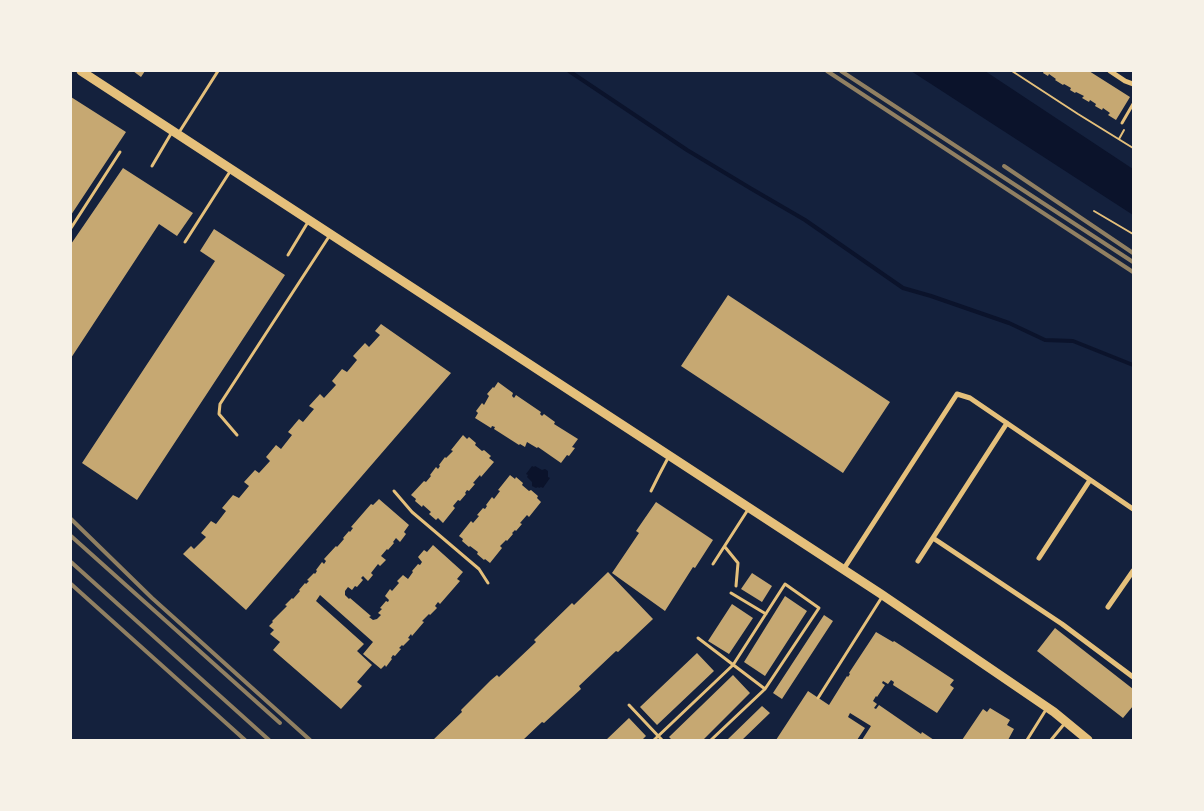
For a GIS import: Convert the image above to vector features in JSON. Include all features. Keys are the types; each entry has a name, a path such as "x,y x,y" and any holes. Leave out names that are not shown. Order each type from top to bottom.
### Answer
{"main road":[{"path":"81,71 883,595 1048,708 1088,740"}],"street":[{"path":"1110,71 1133,84"},
{"path":"843,570 957,394 970,398 1133,508"},
{"path":"918,561 1007,423"},
{"path":"1039,558 1090,480"},
{"path":"933,538 1062,624 1133,677"},
{"path":"1108,607 1133,571"}],"lane":[{"path":"152,166 218,71"},
{"path":"1122,122 1133,104"},
{"path":"71,228 120,152"},
{"path":"184,242 231,170"},
{"path":"288,255 310,220"},
{"path":"236,435 218,414 220,404 331,234"},
{"path":"651,491 670,456"},
{"path":"394,491 412,512 478,569 488,583"},
{"path":"713,564 750,508"},
{"path":"725,547 738,564 736,586"},
{"path":"654,740 733,665 785,584 819,608 765,689 711,740"},
{"path":"731,593 766,614"},
{"path":"818,698 883,595"},
{"path":"698,638 765,689"},
{"path":"629,705 662,740"},
{"path":"1027,740 1048,708"},
{"path":"1051,740 1066,722"}],"path":[{"path":"1012,71 1133,148"},
{"path":"1119,139 1126,128"},
{"path":"1094,211 1133,234"}],"water":[{"path":"911,71 985,71 1133,169 1133,215"},
{"path":"532,466 548,471 548,477 550,478 543,488 532,486 532,482 527,477 528,475 526,474"}],"building":[{"path":"133,71 145,71 141,77"},
{"path":"1044,71 1089,71 1130,97 1116,120 1108,115 1110,113 1103,108 1102,110 1090,100 1089,102 1082,98 1084,96 1070,90 1071,88 1055,80 1049,74 1048,76 1043,73"},
{"path":"71,97 126,132 71,215"},
{"path":"123,168 193,213 177,236 159,224 71,358 71,244"},
{"path":"214,229 285,275 137,500 82,463 215,261 200,251"},
{"path":"728,295 890,402 843,473 681,366"},
{"path":"381,324 451,373 246,610 183,554 191,546 194,549 206,537 201,533 211,521 216,524 226,511 222,508 233,495 239,498 249,486 244,482 255,470 259,473 270,461 266,457 276,445 281,449 292,435 288,432 299,419 303,422 314,409 309,406 320,394 324,398 336,385 332,381 342,369 347,372 357,360 353,356 365,343 369,347 380,335 375,331"},
{"path":"498,382 513,393 512,396 514,398 516,395 541,412 542,416 544,414 555,422 554,424 578,439 572,447 575,448 561,463 538,447 527,442 525,447 519,445 494,429 495,427 492,426 491,428 475,418 478,413 476,411 482,403 484,405 489,396 487,394"},
{"path":"463,435 467,439 469,437 476,443 475,445 491,456 489,458 494,462 473,483 475,484 469,491 467,490 460,501 458,500 453,506 455,508 443,523 438,518 436,520 429,514 431,512 423,505 422,507 411,495 424,481 426,482 436,467 438,469 439,465 453,451 451,450"},
{"path":"510,475 515,479 516,477 523,483 522,485 538,496 537,498 541,502 529,517 527,515 520,523 522,524 512,533 507,541 500,546 502,548 490,563 462,541 463,539 459,536 471,521 473,523 479,516 477,515 483,508 485,509 492,497 494,499 500,491 498,490"},
{"path":"379,499 409,525 404,532 406,534 400,542 396,538 394,543 381,556 386,560 380,566 378,564 368,581 363,576 361,578 363,580 357,587 355,586 352,590 348,587 345,591 345,595 371,616 369,617 373,620 381,615 378,613 382,609 380,608 389,600 385,596 390,589 392,591 399,583 397,581 403,575 408,579 412,571 422,562 418,557 424,550 427,552 433,545 463,572 457,579 460,581 440,604 438,602 435,606 437,608 422,621 424,622 412,636 411,634 408,638 410,639 399,648 401,649 395,656 393,655 386,667 385,665 381,669 363,654 373,642 320,595 316,601 364,644 357,651 372,665 357,682 362,686 341,709 273,650 280,642 270,634 274,630 269,626 287,606 285,605 309,581 307,580 315,574 322,562 324,564 326,561 324,559 350,532 353,528 351,527 371,504 373,505"},
{"path":"656,502 713,540 665,611 612,573 639,533 636,531"},
{"path":"608,572 653,619 579,686 581,689 523,740 433,740 491,680 497,675 499,677 536,642 534,640 572,603 574,605"},
{"path":"752,573 772,586 762,602 741,589"},
{"path":"785,596 807,611 765,676 744,662"},
{"path":"732,604 753,618 729,654 708,641"},
{"path":"824,615 833,621 782,699 773,693"},
{"path":"1055,628 1133,689 1133,706 1123,718 1037,651"},
{"path":"876,632 894,641 954,680 950,685 954,688 937,713 893,685 894,682 891,680 888,684 883,681 882,683 885,685 873,701 877,704 874,708 876,709 879,705 921,734 922,732 934,740 862,740 871,726 850,713 848,717 865,728 857,740 776,740 808,691 829,705"},
{"path":"697,653 714,671 657,725 640,707"},
{"path":"733,675 750,693 703,740 672,740 669,737"},
{"path":"762,706 770,713 742,740 727,740"},
{"path":"990,708 1010,720 1007,725 1014,729 1008,740 962,740 983,709 987,712"},
{"path":"629,718 646,736 642,740 606,740"}],"waterway":[{"path":"569,71 687,150 805,220 903,288 1009,323 1045,340 1073,341 1133,365"}],"railway":[{"path":"827,71 1133,272"},
{"path":"841,71 1133,262"},
{"path":"1004,166 1133,253"},
{"path":"71,519 152,598 310,740"},
{"path":"71,536 280,723"},
{"path":"71,562 269,740"},
{"path":"71,584 245,740"}]}
